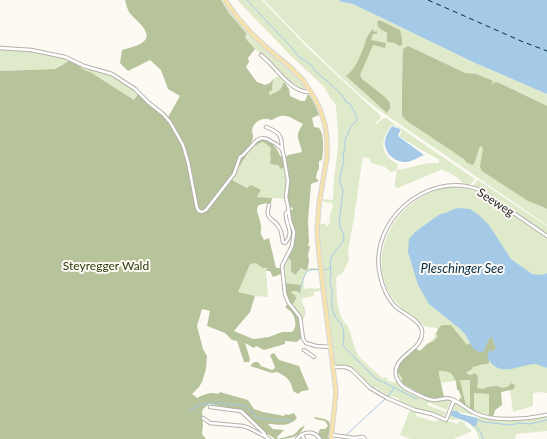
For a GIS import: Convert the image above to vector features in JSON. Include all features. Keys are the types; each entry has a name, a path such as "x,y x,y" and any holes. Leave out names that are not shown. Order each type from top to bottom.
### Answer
{"main road":[{"path":"225,0 248,30 294,70 303,80 318,104 326,130 326,163 318,208 317,232 334,367 336,395 331,437"}],"street":[{"path":"0,48 31,50 65,57 84,66 112,74 138,92 170,122 183,145 197,208 199,211 202,212 210,204 234,174 240,157 257,140 262,138 267,139 282,149"},
{"path":"261,55 292,85 301,91 311,92"},
{"path":"266,128 278,132 281,138 288,178 285,194 290,221 294,232 292,246 282,266 285,294 288,302 300,317 303,339 306,343 316,346 331,347"},
{"name":"Seeweg","path":"454,400 447,398 437,400 430,399 403,386 397,378 396,371 399,362 418,344 421,340 422,333 421,327 418,323 402,312 391,301 380,277 378,261 379,252 384,233 389,224 409,201 421,194 442,186 459,185 480,190 547,236"},
{"path":"269,205 267,212 268,216 280,229 282,242 284,243 290,232 285,215 286,212 289,212"},
{"path":"304,350 314,357"},
{"path":"334,367 345,367 351,369 370,388 387,398 446,420 454,400 475,413 486,417 513,419 547,415"},
{"path":"210,407 241,411 264,433 267,438"},
{"path":"203,418 210,423 247,427 267,438"},
{"path":"294,439 302,434 314,433 320,439"},
{"path":"302,434 304,439"},
{"path":"331,437 354,438 364,436 365,439"}],"green space":[{"path":"125,0 221,0 229,13 247,34 245,36 246,39 255,49 248,58 249,62 246,67 257,82 265,85 270,83 273,79 272,90 269,92 270,95 278,91 283,83 285,83 289,89 290,96 301,101 305,101 308,94 312,99 319,115 312,118 314,127 319,128 321,131 323,148 322,160 319,161 319,169 316,178 319,181 311,184 308,221 308,245 310,247 307,271 301,268 295,275 291,271 291,261 288,258 293,249 295,231 290,220 291,210 293,209 292,207 290,208 286,193 289,184 285,158 288,155 302,152 298,135 303,124 288,116 277,117 272,120 263,119 257,122 252,130 253,138 249,148 260,140 273,143 283,158 284,167 281,169 278,165 270,164 271,149 269,146 263,142 255,146 240,166 236,167 232,177 206,208 199,210 197,207 188,161 175,129 168,117 180,96 168,89 161,70 150,60 128,71 120,63 122,50 140,44 147,36 143,27 129,12"},
{"path":"221,0 256,40 296,76 307,91 295,87 255,49 246,39 245,36 247,34 229,13"},
{"path":"237,0 262,0 308,48 380,115 381,117 376,122 377,124 382,119 386,118 475,179 471,184 464,185 458,178 440,169 398,188 395,187 397,170 391,172 385,167 371,163 370,159 363,157 348,250 349,260 344,271 338,275 336,279 339,311 344,322 348,326 359,357 382,378 388,378 387,380 394,383 396,381 403,388 427,399 450,399 451,401 447,410 429,402 427,405 446,412 444,417 399,403 398,398 390,396 389,398 385,396 386,394 375,387 374,389 371,387 353,368 334,364 319,224 326,224 326,226 328,226 333,207 332,203 324,202 322,199 333,200 334,177 338,148 336,106 324,87 287,52","holes":["391,125 394,125 400,129 402,132 399,136 440,160 438,164 428,163 397,170 398,164 387,155 384,150 382,142 383,141 384,148 384,138"]},
{"path":"264,0 338,0 353,4 475,63 547,94 547,225 374,106 320,57"},
{"path":"379,20 400,30 402,45 399,46 395,43 387,42 387,33 379,28 377,22"},
{"path":"373,29 374,32 377,31 377,34 373,34 371,40 386,43 385,48 373,45 360,75 362,79 385,97 390,103 390,108 387,113 346,76 357,63 367,37"},
{"path":"408,46 465,73 476,74 493,81 492,84 495,82 499,83 547,106 547,209 528,201 482,171 480,167 483,148 480,146 474,164 472,165 407,121 402,116 403,49"},
{"path":"0,47 30,49 67,57 85,65 103,70 139,91 134,101 87,71 62,64 55,69 0,71"},
{"name":"Steyregger Wald","path":"69,61 79,64 82,69 90,72 134,100 138,94 160,112 182,145 197,210 200,213 203,212 232,180 247,188 251,185 261,190 257,197 272,198 271,203 258,206 257,212 261,226 261,235 264,240 269,238 276,268 281,268 281,274 273,277 270,271 266,271 267,268 262,268 256,263 250,264 238,292 255,296 250,312 234,331 253,339 269,337 282,332 292,332 295,328 295,321 291,312 285,307 288,304 297,314 302,337 297,342 285,341 285,344 264,350 256,346 254,348 245,343 250,359 249,362 244,362 237,341 232,340 225,333 207,326 210,311 202,309 197,326 203,349 207,356 206,369 202,382 192,394 197,398 212,393 218,394 220,392 248,400 254,409 263,412 284,416 285,414 288,415 294,413 297,418 290,423 283,425 268,424 273,429 284,430 277,437 278,439 275,439 265,433 241,410 209,404 203,409 202,412 202,434 206,439 0,439 0,71 55,69"},
{"path":"280,75 286,83 283,84 280,90 270,96 269,92 272,89 273,79"},
{"path":"263,142 271,149 270,154 284,164 286,168 287,185 284,195 285,199 257,197 261,191 248,188 232,180 238,167 249,152 255,146"},
{"path":"477,180 547,226 547,393 533,393 533,406 513,412 510,390 501,392 502,405 495,410 493,417 475,411 459,400 460,395 457,389 456,381 441,383 444,397 415,391 401,383 397,371 416,348 420,351 435,337 434,335 437,328 425,326 396,302 387,287 382,271 382,254 386,238 395,222 407,208 425,195 435,190 456,187 474,191 474,184"},
{"path":"288,258 291,261 291,271 301,268 307,271 308,268 318,268 318,270 308,271 304,277 304,289 320,288 322,291 314,292 314,296 301,299 306,312 302,323 299,314 292,305 296,299 291,293 293,291 297,291 299,294 301,286 285,283 284,264"},
{"path":"250,263 256,263 262,268 267,268 268,297 237,292"},
{"path":"285,283 301,285 300,294 297,291 293,291 291,293 295,295 296,299 292,305 286,295"},
{"path":"451,325 467,345 470,343 473,348 483,351 490,337 492,337 496,348 488,356 489,363 473,367 467,372 467,374 471,375 475,373 477,375 477,388 484,389 487,387 497,386 503,388 509,386 511,383 515,385 514,389 501,392 502,405 495,410 493,417 489,416 489,394 474,393 474,411 470,409 470,380 460,380 466,406 459,400 462,397 457,389 456,381 451,373 439,371 444,397 432,399 403,384 402,378 397,371 402,361 415,348 420,351 427,344 434,341 438,336 436,334 440,326"},
{"path":"274,353 279,360 299,366 309,390 302,391 298,394 293,391 291,384 286,377 277,372 272,373 250,366 254,362 258,362 261,366 272,370 274,369 275,367 270,355"},
{"path":"456,402 459,403 472,415 451,411"},
{"path":"410,410 417,412 416,416 436,422 438,418 458,424 459,421 465,423 465,425 472,431 454,439 410,439 400,435"},
{"path":"450,415 461,420 448,419"},
{"path":"547,416 547,431 516,434 515,439 479,439 475,430 467,422 477,424 478,418 481,417 496,419"},
{"path":"314,417 325,419 329,422 329,439 321,439 318,434 320,429 325,429 328,426 325,421 315,419"},
{"path":"305,425 298,435 278,439 293,435"}],"water":[{"path":"338,0 547,0 547,94 475,63 353,4"},
{"path":"392,126 400,129 398,136 424,155 407,162 394,159 388,153 385,145 385,140"},
{"name":"Pleschinger See","path":"457,208 470,209 480,216 489,225 511,259 532,274 543,275 547,273 547,368 533,364 504,369 493,365 488,356 489,351 493,351 496,348 492,337 490,337 483,352 479,352 473,348 465,334 459,328 429,304 418,285 408,252 409,239 415,232 440,214"},
{"path":"451,411 457,411 461,414 478,418 477,424 474,427 465,421 450,415"}],"waterway":[{"path":"247,0 299,57 311,65 317,73 342,95 346,102 350,104 357,117 356,122 351,126 345,140 343,155 344,161 340,176 340,183 343,190 339,224 344,238 332,256 330,265 332,309 335,317 343,329 343,345 346,349 375,378 417,399"},
{"path":"324,270 331,268"},
{"path":"299,290 307,272 313,269 318,270"},
{"path":"388,397 394,388"},
{"path":"346,435 385,399"},
{"path":"190,410 202,404 221,403 246,406 257,418 292,421"},
{"path":"477,420 511,425 519,423 530,424 547,420"},
{"path":"476,426 483,439"}],"ferry route":[{"path":"428,0 547,51"}]}
